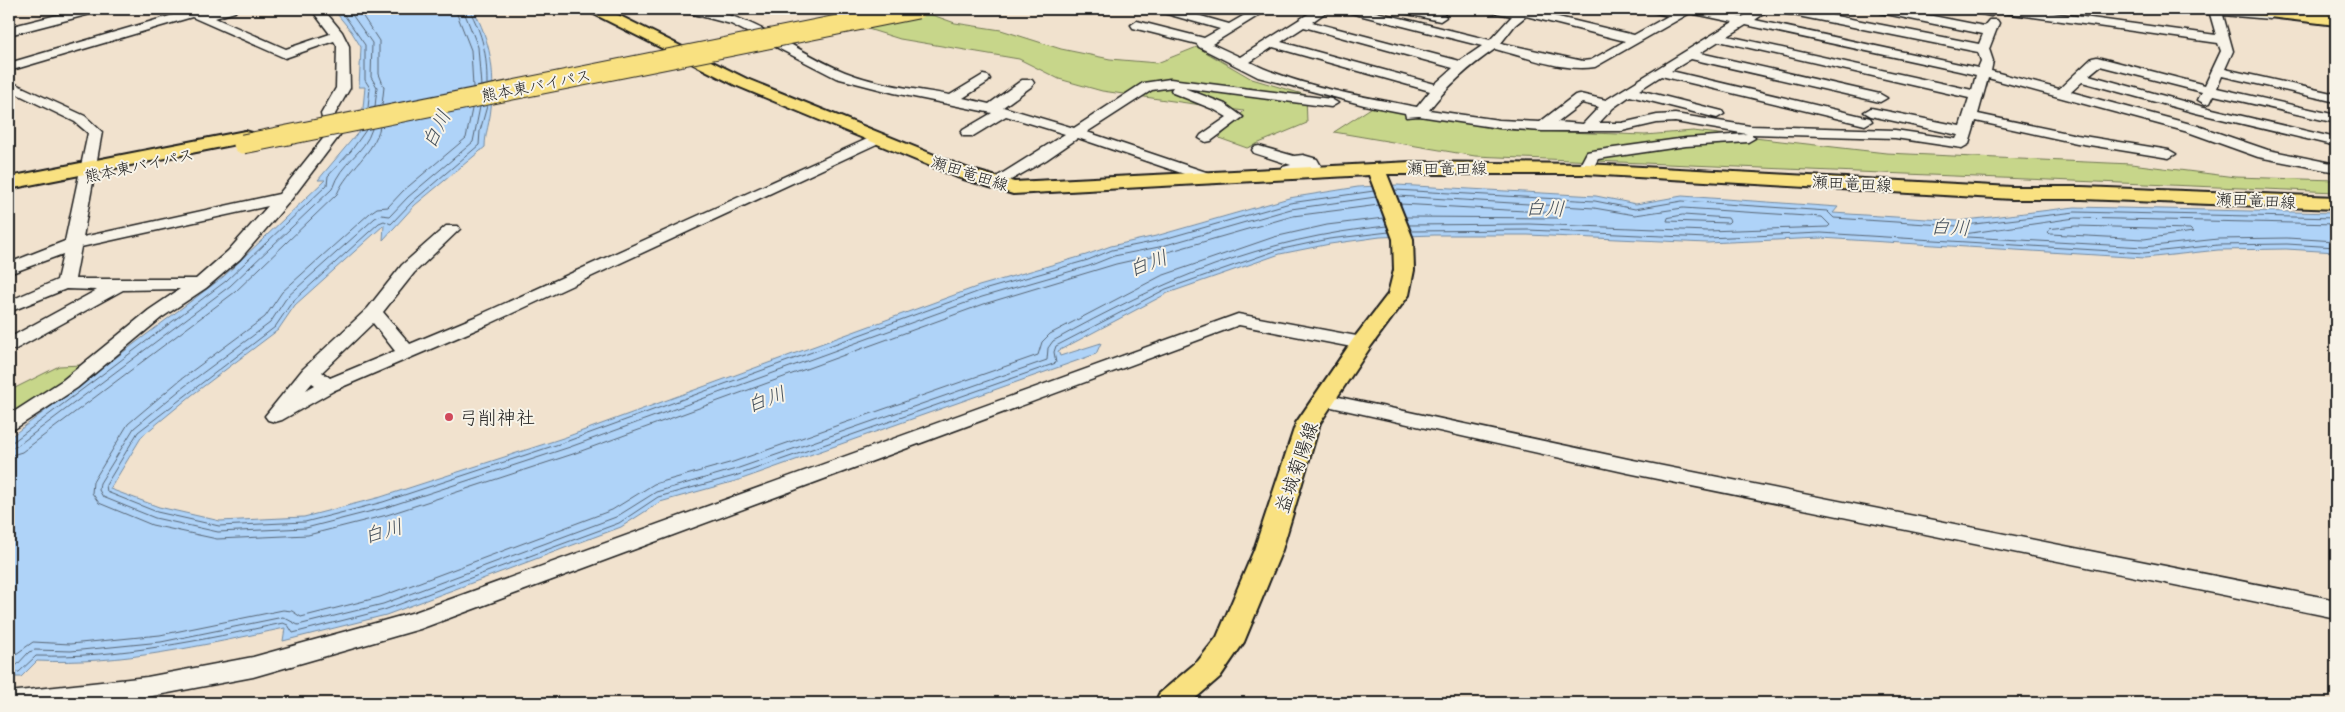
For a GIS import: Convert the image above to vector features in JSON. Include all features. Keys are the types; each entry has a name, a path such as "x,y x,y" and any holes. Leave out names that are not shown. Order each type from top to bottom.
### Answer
{"highway":[{"name":"熊本東バイパス","path":"9,191 90,171 886,9"},
{"name":"熊本東バイパス","path":"244,140 917,9"},
{"path":"2244,9 2336,20"},
{"path":"2282,9 2336,15"},
{"name":"熊本東バイパス","path":"9,183 90,171"}],"main road":[{"name":"瀬田竜田線","path":"595,9 741,82 876,139 995,184 1013,188 1411,167 1586,169 2012,193 2082,192 2336,203"},
{"name":"益城菊陽線","path":"1170,703 1209,669 1229,642 1268,550 1308,423 1362,343 1398,295 1404,270 1403,239 1376,170"}],"street":[{"path":"9,31 94,9"},
{"path":"9,67 192,13 232,9"},
{"path":"9,424 70,384 155,314 200,284 234,255 284,198 333,135 328,114 343,88 343,46 338,35 317,9"},
{"path":"689,9 735,21 841,74 894,89 952,99 998,110 1077,133 1205,177"},
{"path":"1164,9 1231,28"},
{"path":"1197,9 1244,20"},
{"path":"1137,25 1205,42 1263,9"},
{"path":"1241,62 1324,9"},
{"path":"1351,9 1563,62 1583,65 1602,60 1634,39 1686,11"},
{"path":"1402,9 1444,13 1440,20 1448,27 1445,32"},
{"path":"1495,9 1524,12 1634,39"},
{"path":"1657,9 1686,11 1744,22 1984,74 2194,129 2230,143 2315,165 2336,168"},
{"path":"1587,128 1608,105 1628,91 1764,9"},
{"path":"1783,9 1983,50"},
{"path":"1586,169 1592,155 1686,142 1834,132 1865,122 1895,134 1962,144 1984,74 1987,61 1983,50 1990,33 1984,30 1881,9"},
{"path":"1975,9 1997,10 2223,40"},
{"path":"2198,9 2336,25"},
{"path":"2316,9 2336,11"},
{"path":"1984,30 1991,28 1997,10"},
{"path":"2194,129 2227,51 2215,10"},
{"path":"995,184 1148,86 1176,84 1414,114 1421,111 1438,89 1462,66 1493,44 1511,22 1524,12"},
{"path":"192,13 285,54 338,35"},
{"path":"1302,23 1462,66"},
{"path":"1569,38 1584,26"},
{"path":"1322,58 1355,37"},
{"path":"1716,37 1976,95"},
{"path":"1205,42 1204,44 1241,62 1286,81 1368,102 1440,116 1499,124 1587,128 1622,126 1657,119 1675,118 1750,130 1834,132"},
{"path":"1271,43 1438,89"},
{"path":"1688,54 1880,98"},
{"path":"2061,94 2097,61 2209,90 2336,119"},
{"path":"2217,71 2336,98"},
{"path":"1658,72 1865,122 1966,132"},
{"path":"1865,122 1894,76"},
{"path":"2080,77 2201,110 2336,142"},
{"path":"952,99 983,79"},
{"path":"968,133 998,110 1028,83"},
{"path":"1176,84 1175,89 1220,107 1236,117 1206,138"},
{"path":"9,85 80,119 96,132 90,171 66,280 69,285 200,284"},
{"path":"1628,91 1776,130"},
{"path":"1542,127 1580,98 1608,105"},
{"path":"1970,116 2086,141 2169,154"},
{"path":"452,229 408,269 374,312 310,373 275,416 328,386 484,320 876,139"},
{"path":"1176,177 1205,177 1314,166 1312,162 1303,159 1293,161 1259,150"},
{"path":"9,269 73,244 284,198"},
{"path":"9,307 68,282"},
{"path":"9,345 119,286"},
{"path":"374,312 406,352"},
{"path":"9,702 147,687 254,667 420,620 1238,319 1362,343"},
{"path":"310,373 328,386"},
{"path":"1325,400 1638,468 2336,609"}],"green space":[{"path":"924,12 955,23 1001,30 1061,49 1110,59 1157,63 1197,47 1252,79 1306,95 1307,123 1247,148 1219,138 1244,111 1102,91 1059,79 1019,59 900,39 868,29"},
{"path":"1374,106 1510,130 1645,135 1693,131 1886,153 2131,164 2235,177 2336,180 2336,192 1475,156 1334,132"},
{"path":"82,365 62,385 9,421 9,391 59,366"}],"water":[{"name":"白川","path":"333,9 473,9 484,32 492,69 492,95 485,147 415,205 383,240 384,225 295,305 278,330 192,395 142,436 110,489 159,507 220,521 304,517 381,497 566,437 979,286 1111,246 1156,236 1289,198 1358,187 1397,185 1596,196 1636,204 1682,196 1838,207 1833,213 1958,221 2075,207 2336,213 2336,252 2286,249 2218,250 2145,258 1821,238 1707,243 1528,235 1380,237 1330,244 1280,254 1168,293 1058,351 1060,356 1101,343 1096,354 739,480 660,502 621,527 386,615 283,641 285,628 193,647 131,657 100,660 37,661 21,677 9,677 9,438 223,277 325,180 318,180 361,129 365,87 359,87 361,47"}],"place":[{"name":"弓削神社","path":"449,417"}]}
